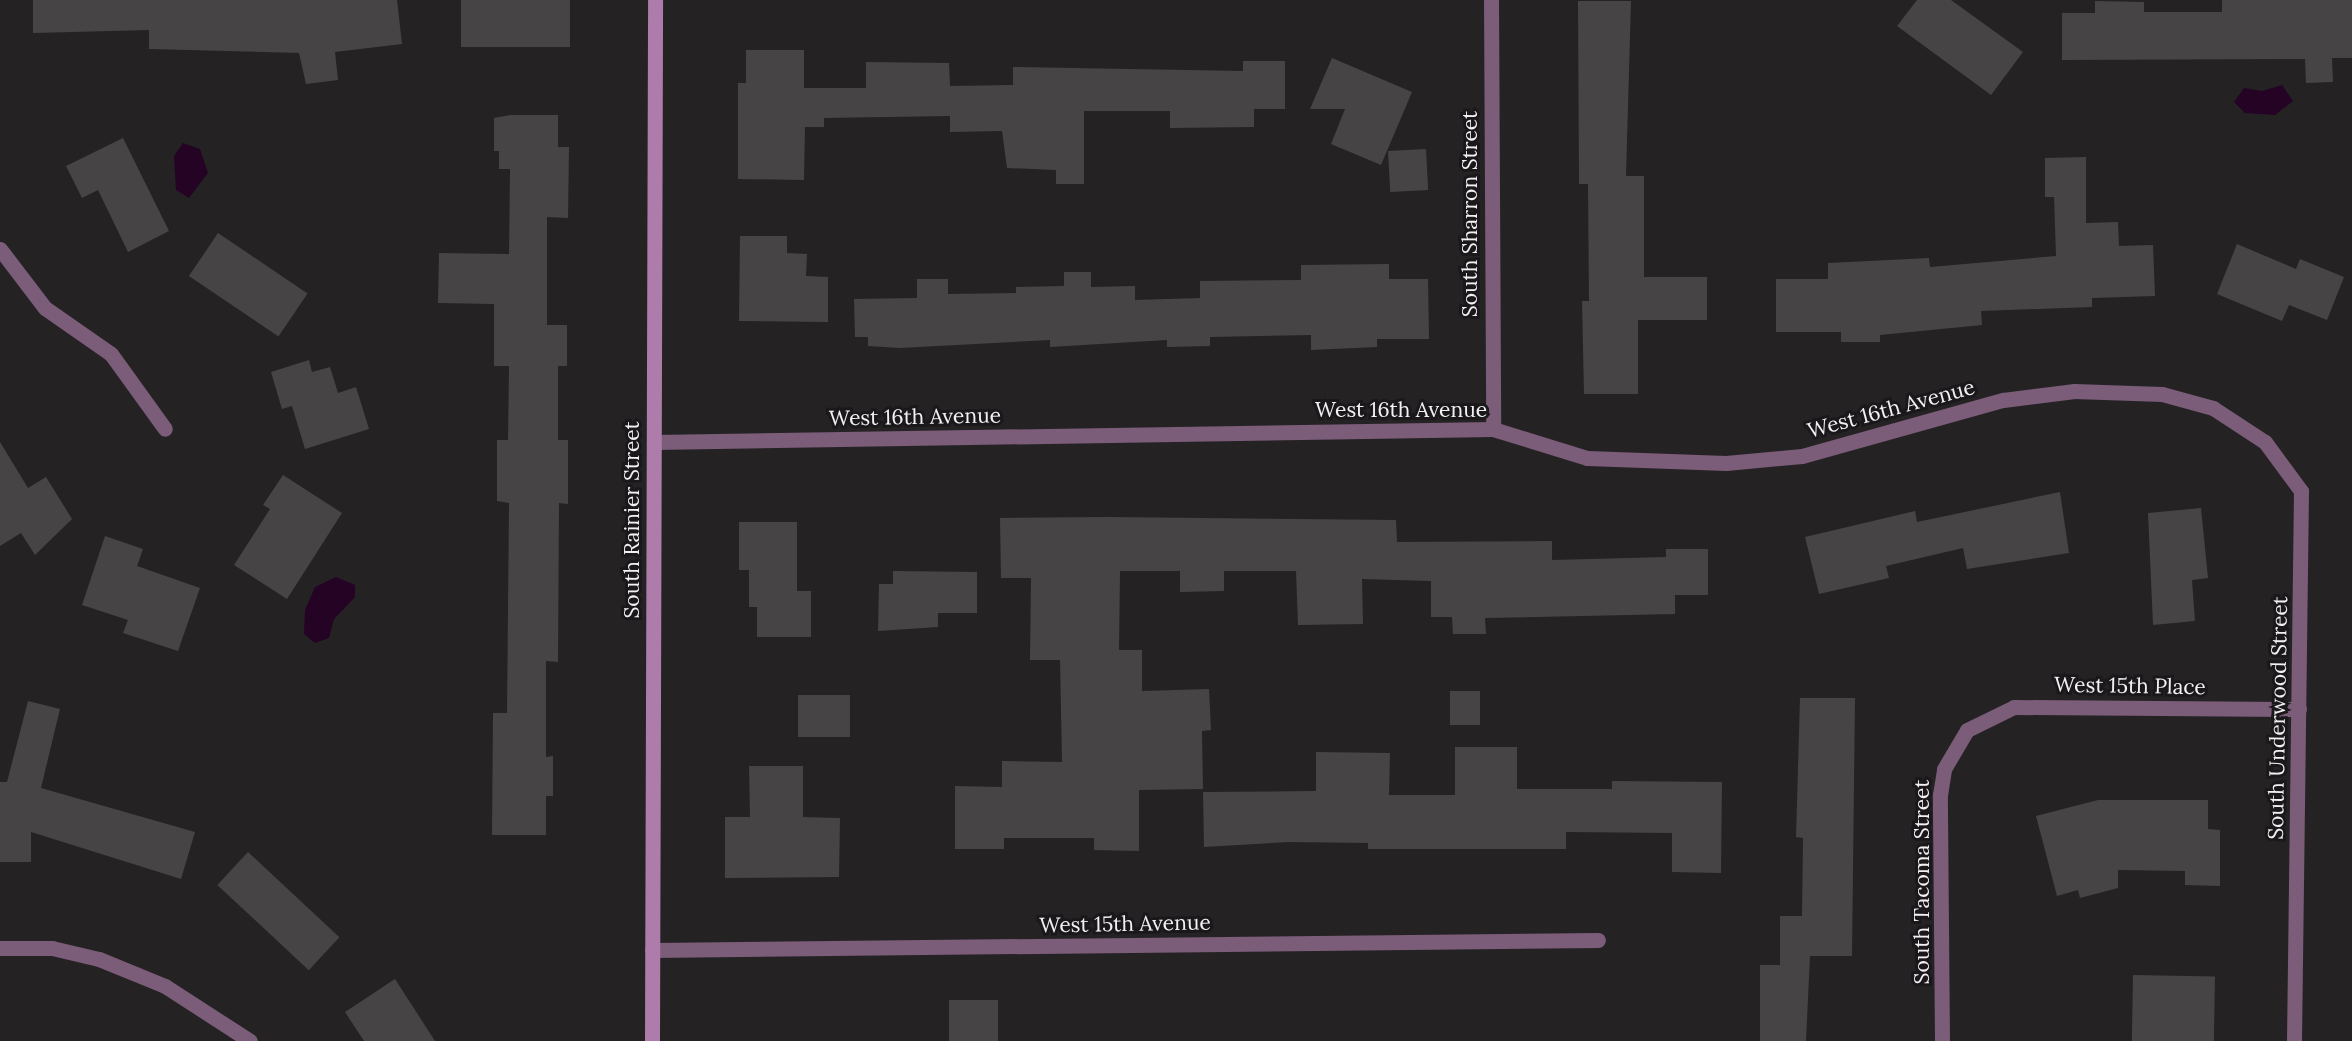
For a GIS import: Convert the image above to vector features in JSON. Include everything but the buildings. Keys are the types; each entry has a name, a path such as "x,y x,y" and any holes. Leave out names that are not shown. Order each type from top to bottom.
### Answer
{"street":[{"name":"South Rainier Street","path":"652,1041 655,0"},
{"name":"South Sharron Street","path":"1491,0 1492,429"},
{"path":"0,249 45,308 111,354 165,429"},
{"name":"West 16th Avenue","path":"654,442 1492,429 1587,458 1726,463 1802,456 2003,400 2074,391 2162,394 2239,422"},
{"name":"South Underwood Street","path":"2239,422 2265,442 2301,491 2294,1041"},
{"name":"West 15th Place","path":"1967,730 2014,707 2299,709"},
{"name":"South Tacoma Street","path":"1942,1041 1940,795 1944,768 1967,730"},
{"name":"West 15th Avenue","path":"652,950 1598,940"},
{"path":"0,948 52,948 99,959 165,986 250,1041"}],"shaded area":[{"path":"2282,85 2293,101 2275,115 2245,113 2234,102 2244,88 2262,91"},
{"path":"183,143 200,149 208,173 189,198 176,190 174,156"},
{"path":"336,577 355,585 355,597 334,619 329,638 315,643 304,634 305,610 315,587"}]}
